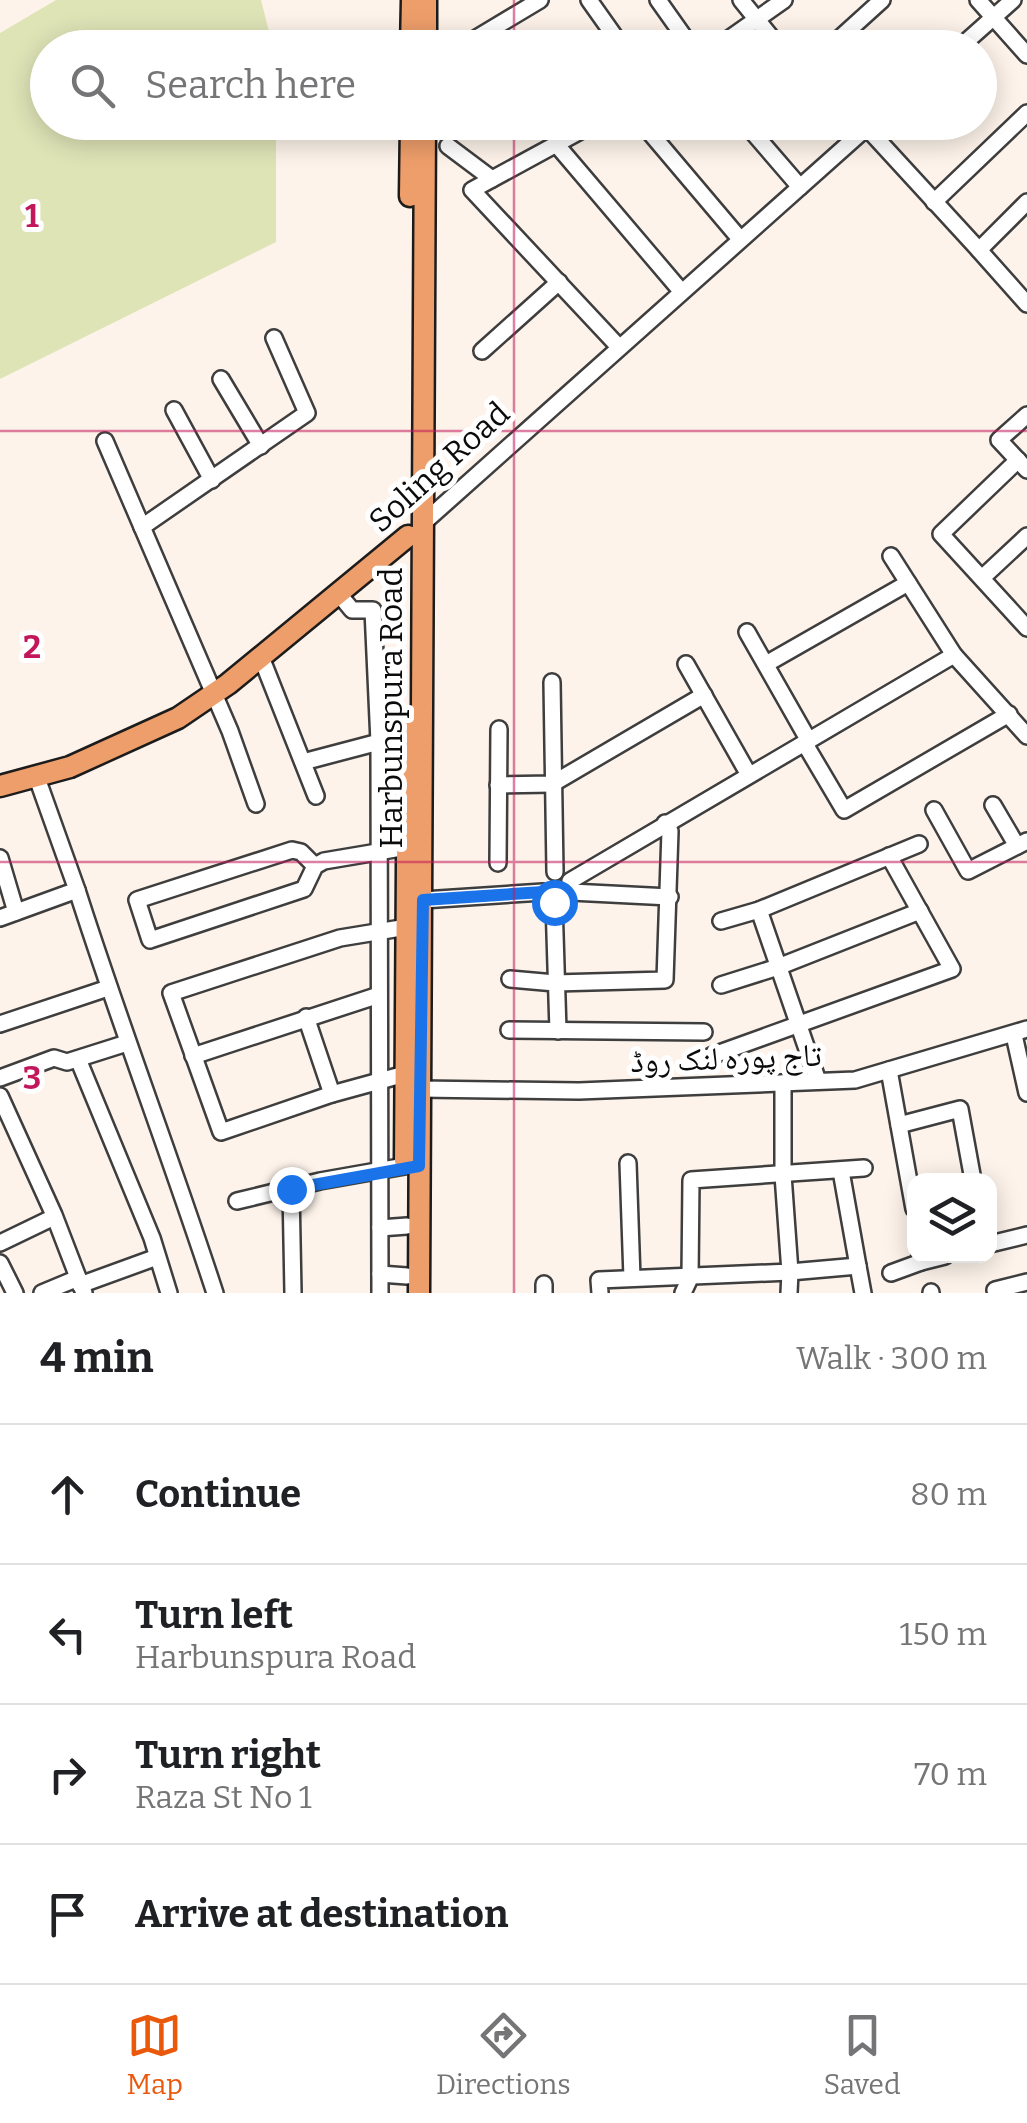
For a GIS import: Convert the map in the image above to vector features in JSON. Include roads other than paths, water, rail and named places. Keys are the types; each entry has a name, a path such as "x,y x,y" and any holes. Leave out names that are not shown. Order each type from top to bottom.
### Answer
{"main road":[{"path":"412,0 412,30"},
{"path":"426,0 426,30"},
{"name":"Harbunspura Road","path":"411,140 414,531 423,900 413,1082 411,1287"},
{"name":"Harbunspura Road","path":"413,1082 405,1031 425,140"},
{"name":"Soling Road","path":"0,786 37,778 120,746 178,718 261,658 414,531"},
{"name":"Harbunspura Road","path":"411,1287 407,1226 412,1166"}],"street":[{"path":"485,30 515,8 540,0"},
{"path":"589,0 610,30"},
{"path":"658,0 679,30"},
{"path":"740,0 765,30"},
{"path":"742,30 784,0"},
{"path":"849,30 882,0"},
{"path":"978,0 1027,55"},
{"path":"979,30 1013,0"},
{"path":"934,202 1027,113"},
{"path":"563,140 472,190 618,346"},
{"path":"656,140 740,239"},
{"path":"760,140 800,187"},
{"name":"Soling Road","path":"414,531 853,140"},
{"path":"876,140 1027,304"},
{"path":"556,144 681,291"},
{"path":"448,146 492,179"},
{"path":"979,250 1027,202"},
{"path":"482,352 559,282"},
{"path":"142,527 307,413 274,338"},
{"path":"222,379 261,446"},
{"path":"174,410 212,480"},
{"path":"1025,622 941,534 1022,465 999,440 1027,414"},
{"path":"105,441 245,769 256,804"},
{"path":"982,578 1027,536"},
{"path":"891,556 954,654 1027,736"},
{"path":"766,664 908,584"},
{"path":"338,593 352,610 372,610 380,742 380,1293"},
{"path":"747,632 844,810 1009,714"},
{"path":"565,882 954,654"},
{"path":"261,658 316,796"},
{"path":"686,664 749,775"},
{"path":"423,900 548,897 561,901 565,882 552,784 552,682"},
{"path":"498,785 552,784 704,695"},
{"path":"498,730 498,863"},
{"path":"303,762 380,742"},
{"path":"37,778 215,1293"},
{"path":"934,810 968,871 1022,844 993,805"},
{"path":"510,979 555,983 665,980 670,831 665,823"},
{"path":"721,921 758,910 919,844"},
{"path":"315,866 378,850 408,847"},
{"path":"292,850 301,852 315,866 304,889 150,940 137,900 292,850"},
{"path":"711,1056 952,969 889,856"},
{"path":"0,858 8,915 77,890"},
{"path":"558,1030 544,879 670,897"},
{"path":"758,910 818,1082"},
{"path":"721,985 920,912"},
{"path":"378,995 193,1056 170,994 340,938 407,927"},
{"path":"0,1024 108,988"},
{"path":"306,1017 332,1094"},
{"path":"379,1030 405,1031"},
{"path":"509,1030 704,1032"},
{"path":"1020,1032 1027,1093"},
{"name":"تاج پورہ لنک روڈ","path":"193,1056 221,1132 379,1081 579,1091 855,1080 1020,1032"},
{"path":"0,1078 54,1058 67,1062 127,1043"},
{"path":"78,1058 169,1293"},
{"path":"889,1070 907,1173"},
{"path":"782,1083 789,1293"},
{"path":"0,1096 81,1285"},
{"path":"899,1125 960,1109 972,1173"},
{"path":"628,1163 632,1278"},
{"path":"237,1201 412,1166"},
{"path":"686,1286 691,1180 864,1168"},
{"path":"841,1171 863,1293"},
{"path":"291,1189 293,1293"},
{"path":"0,1243 54,1218"},
{"path":"380,1228 407,1226"},
{"path":"997,1242 1027,1235"},
{"path":"42,1293 81,1285 158,1257"},
{"path":"0,1263 15,1293"},
{"path":"891,1273 910,1263"},
{"path":"600,1293 599,1280 632,1278 686,1286 858,1266"},
{"path":"380,1274 411,1287"},
{"path":"992,1274 995,1292 1027,1282"}]}
